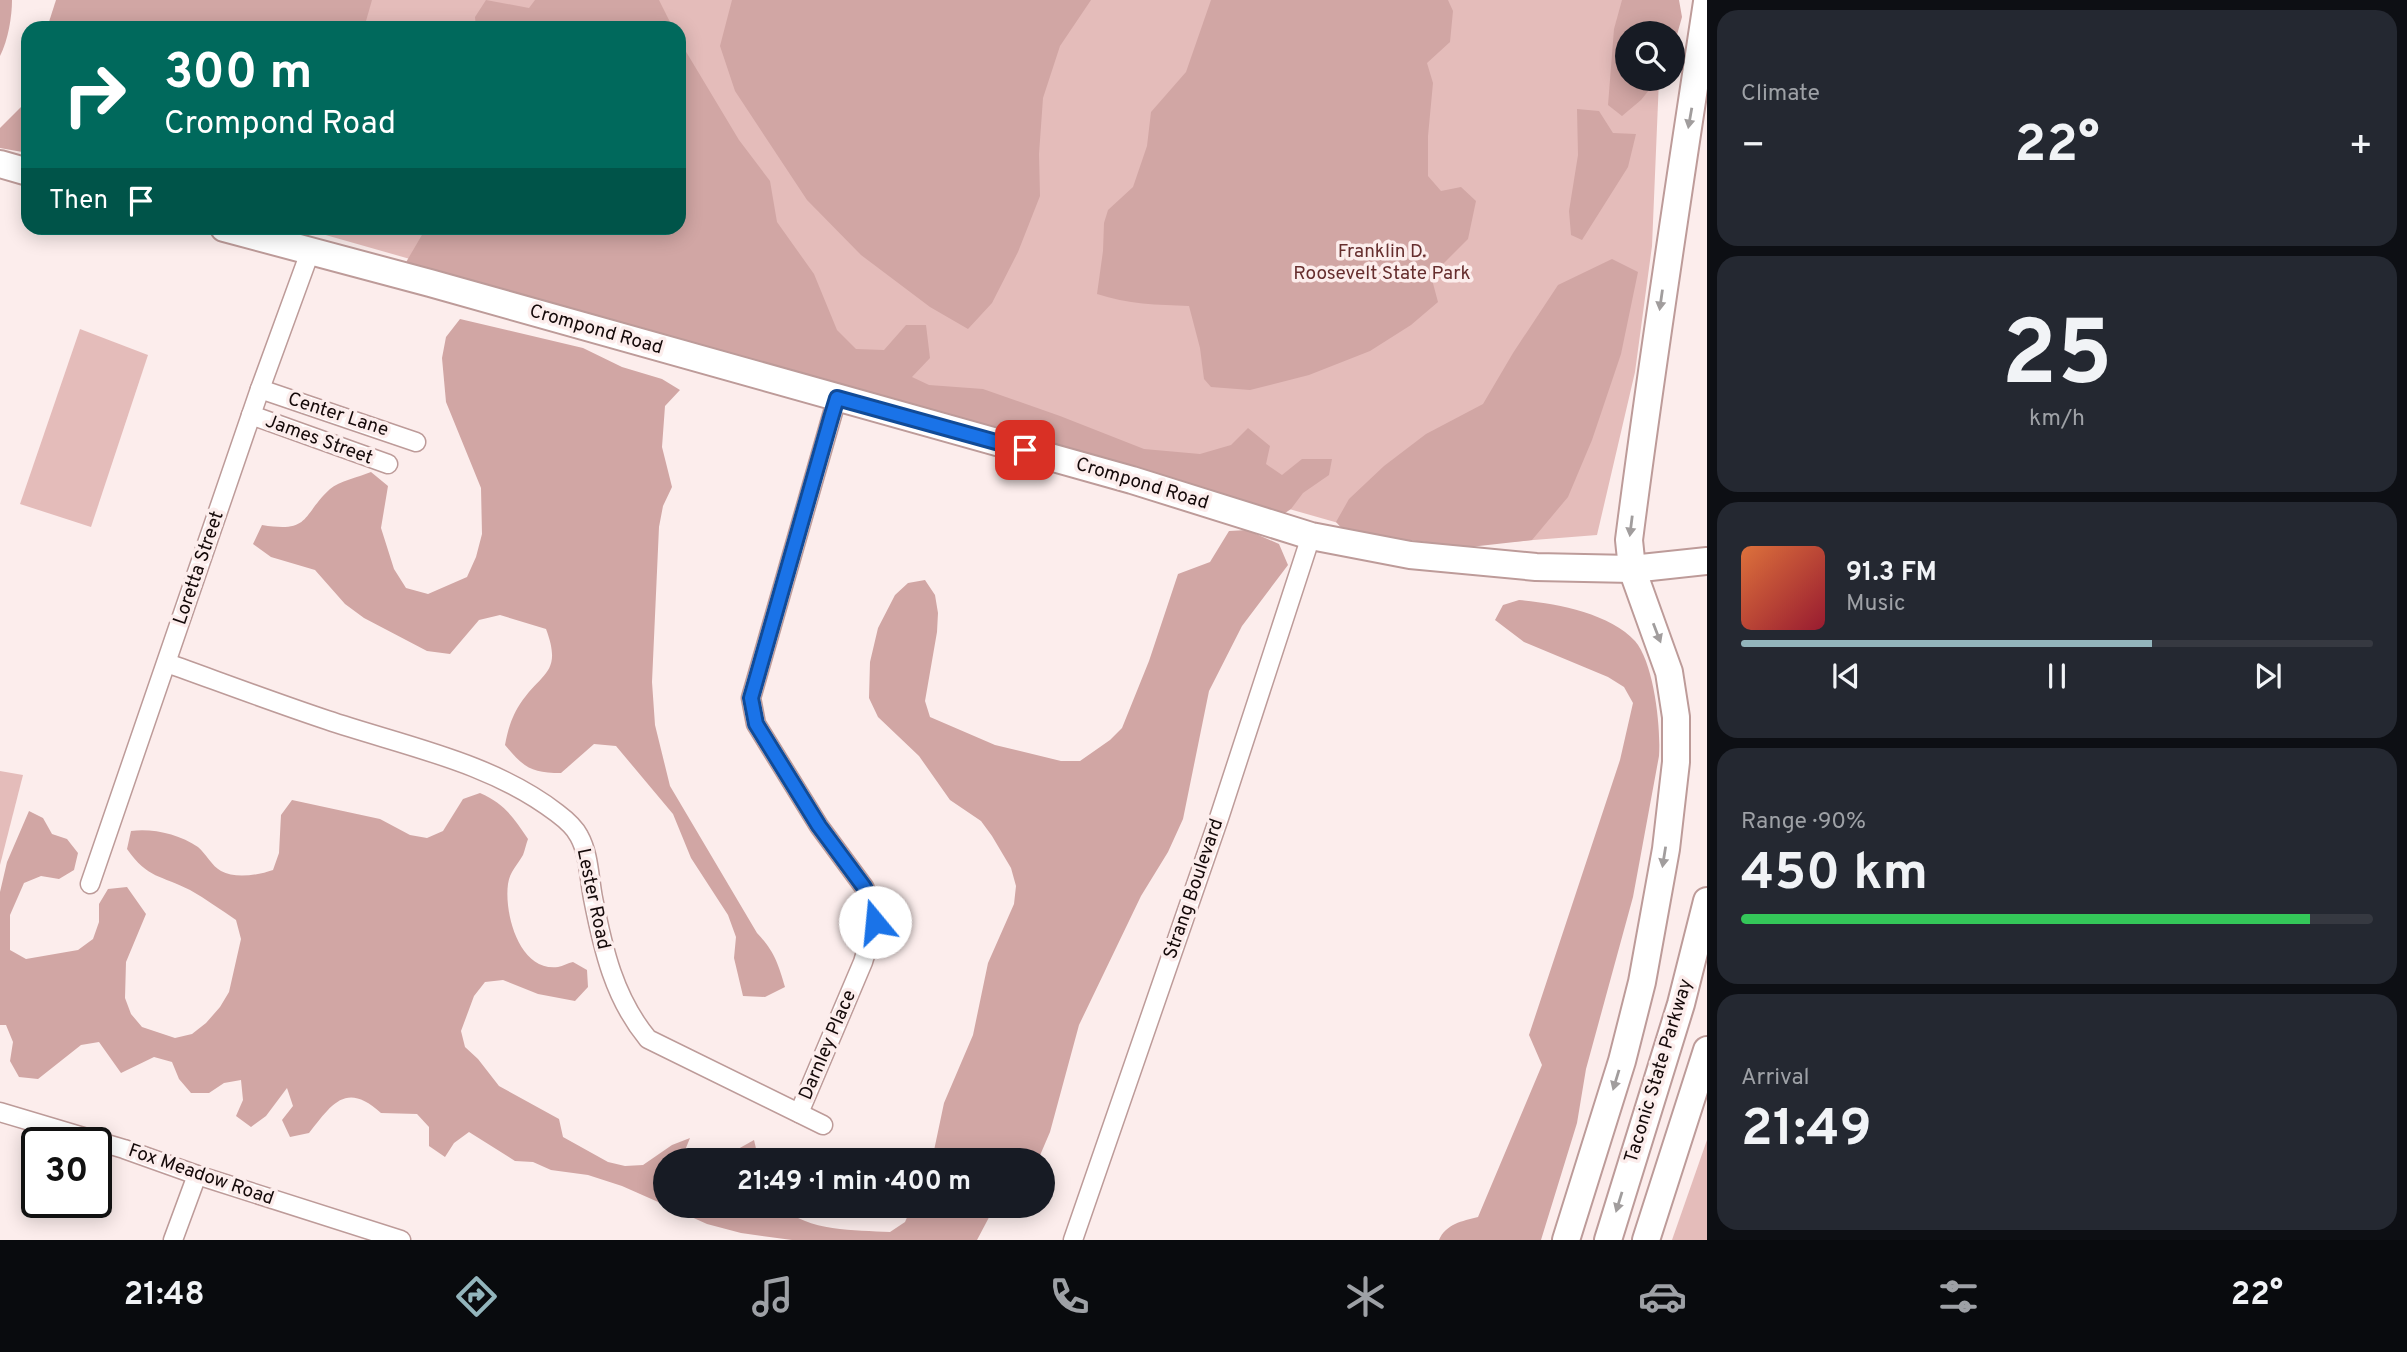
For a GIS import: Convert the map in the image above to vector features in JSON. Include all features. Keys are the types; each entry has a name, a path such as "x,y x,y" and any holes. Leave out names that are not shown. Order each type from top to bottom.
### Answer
{"highway":[{"path":"1566,1240 1622,1061 1637,1003 1658,896 1673,793 1676,734 1672,686 1661,643 1633,569 1629,540 1671,233 1707,2"},
{"path":"0,164 21,170"},
{"name":"Crompond Road","path":"249,235 430,283 1132,480 1311,536 1410,555 1536,567 1633,569 1707,561"},
{"name":"Taconic State Parkway","path":"1608,1240 1681,1004 1707,901"},
{"name":"Taconic State Parkway","path":"1646,1240 1707,1050"},
{"path":"1658,1203 1678,1185 1707,1101"}],"street":[{"name":"Loretta Street","path":"90,884 260,389 310,252"},
{"name":"Center Lane","path":"260,389 416,442"},
{"name":"Darnley Place","path":"799,1113 863,962 875,922 873,906 864,887 819,826 756,724 751,698 837,398"},
{"name":"James Street","path":"251,415 388,464"},
{"name":"Strang Boulevard","path":"1073,1240 1219,818 1311,536"},
{"name":"Lester Road","path":"167,663 327,720 486,772 540,801 569,822 579,835 607,961 619,996 632,1020 648,1039 823,1125"},
{"name":"Fox Meadow Road","path":"0,1112 124,1149 401,1240"},
{"path":"173,1240 197,1175"}],"green space":[{"path":"0,0 12,0 9,28 0,56"},
{"path":"56,0 372,0 366,21 49,21"},
{"name":"Franklin D. Roosevelt State Park","path":"343,0 1668,0 1643,21 1615,21 1615,91 1658,91 1652,246 1635,372 1597,535 1510,542 1356,528 326,235 686,235 686,21 337,21"},
{"path":"486,0 529,8 535,0 659,0 670,21 475,21 475,17"},
{"path":"732,0 1091,0 1060,46 1043,98 1039,154 1040,196 1018,252 992,303 968,329 930,307 861,255 807,200 735,91 720,46"},
{"path":"1211,0 1448,0 1453,11 1450,42 1427,63 1433,83 1428,136 1428,176 1441,191 1461,187 1476,201 1468,239 1431,276 1438,302 1411,325 1370,351 1309,375 1250,390 1211,387 1204,379 1200,348 1189,306 1131,302 1097,294 1104,223 1108,210 1133,187 1147,146 1151,112 1186,72"},
{"path":"1622,0 1679,0 1681,21 1616,21"},
{"path":"1615,25 1615,91 1648,91 1622,116 1608,105"},
{"path":"686,52 739,140 770,181 777,222 814,274 837,330 856,349 884,350 906,325 926,325 930,358 912,377 929,385 983,389 1144,449 1200,454 1231,445 1248,428 1270,446 1266,464 1282,475 1302,459 1332,459 1329,475 1303,493 1291,509 1282,515 405,264 422,235 686,235"},
{"path":"21,107 21,152 0,148 0,128"},
{"path":"1577,109 1599,111 1613,133 1636,134 1628,167 1582,240 1571,235 1569,211 1578,155"},
{"path":"1612,259 1638,272 1621,354 1592,440 1568,497 1532,540 1470,547 1346,533 1336,522 1349,499 1384,466 1426,434 1483,404 1558,285"},
{"path":"460,319 583,348 622,367 662,379 680,390 665,406 662,447 672,487 663,506 659,527 652,682 655,725 670,786 778,964 785,987 765,997 743,996 734,958 736,937 728,915 691,858 673,814 616,746 594,744 561,773 529,768 505,745 517,709 551,664 551,644 546,629 500,615 479,620 450,654 427,651 364,618 345,604 315,570 271,557 253,544 262,525 289,527 297,524 304,520 334,486 371,472 388,486 381,528 394,569 406,588 428,594 467,577 482,534 481,488 446,402 442,358 446,337"},
{"path":"80,329 148,355 91,527 20,504"},
{"path":"1247,530 1279,544 1288,565 1242,626 1209,691 1183,819 1168,852 1141,896 1079,1025 1050,1132 1043,1148 935,1148 944,1103 973,1035 988,963 1014,904 1016,886 1011,868 981,821 950,800 919,756 878,717 869,698 870,662 878,628 895,595 908,583 925,580 935,595 938,613 925,701 930,717 995,745 1061,761 1080,761 1122,728 1149,661 1178,574 1210,562 1229,531"},
{"path":"1519,600 1581,611 1611,623 1635,641 1642,651 1651,679 1659,729 1659,756 1633,897 1586,1069 1577,1123 1541,1240 1439,1240 1450,1227 1478,1217 1542,1065 1529,1035 1620,760 1633,703 1624,687 1608,677 1524,642 1495,620 1503,605"},
{"path":"0,771 23,775 0,865"},
{"path":"480,793 496,802 508,812 528,839 523,855 509,879 507,896 512,924 524,951 544,966 558,967 573,962 587,970 588,987 575,1001 538,994 503,980 485,982 474,996 461,1031 465,1047 499,1086 559,1119 563,1137 608,1162 625,1166 643,1165 653,1158 653,1200 588,1175 551,1170 533,1162 515,1161 469,1132 454,1143 445,1157 429,1146 429,1127 417,1114 381,1113 369,1103 358,1099 340,1100 309,1133 290,1137 282,1120 293,1106 287,1088 266,1116 251,1127 236,1116 243,1100 241,1080 224,1083 209,1093 191,1093 179,1079 172,1062 154,1057 121,1073 99,1042 81,1045 38,1079 19,1077 10,1061 13,1042 6,1025 0,1025 0,892 7,862 29,811 43,818 52,834 67,839 78,853 74,870 59,879 41,876 24,883 10,915 10,950 26,959 78,950 93,939 99,922 99,904 108,889 127,887 146,914 126,962 125,998 131,1014 142,1027 175,1038 192,1034 220,1007 229,992 241,939 236,920 190,890 155,875 142,866 127,849 131,831 148,830 174,835 198,847 221,871 240,876 254,875 273,870 279,853 281,815 292,800 380,819 410,835 427,838 443,831 463,799"},
{"path":"690,1138 686,1148 668,1148 672,1145"},
{"path":"754,1140 756,1148 740,1148"},
{"path":"1707,1140 1707,1240 1672,1240"},
{"path":"694,1218 799,1218 832,1228 890,1232 907,1218 989,1218 977,1240 792,1240 741,1233"}],"route":[{"path":"875,922 873,906 864,887 819,826 756,724 752,712 751,698 837,398 1025,450"}]}
